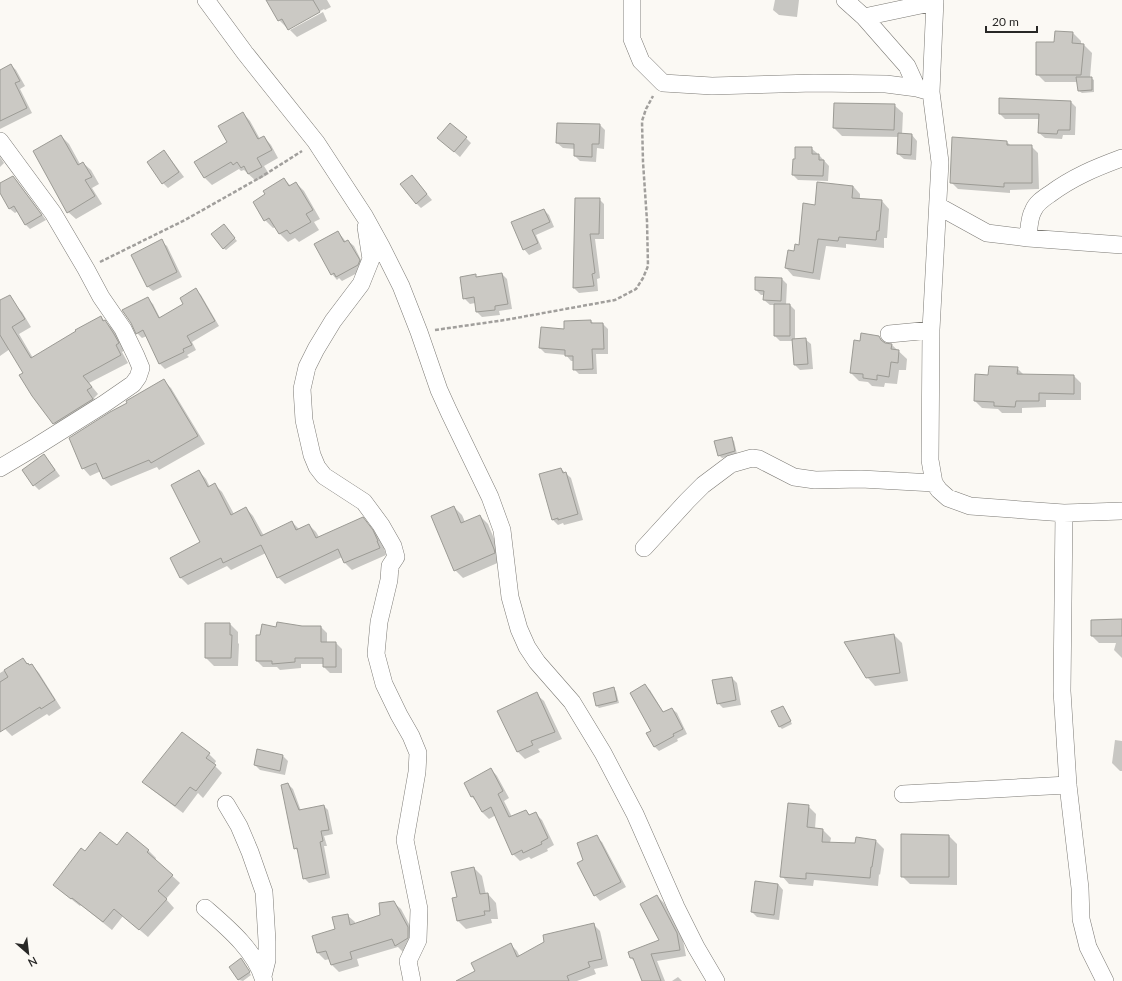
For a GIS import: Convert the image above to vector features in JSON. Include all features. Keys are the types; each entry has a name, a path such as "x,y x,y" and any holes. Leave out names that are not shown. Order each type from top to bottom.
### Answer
{"street":[{"path":"206,0 245,54 316,142 382,246 401,286 439,390 490,497 502,530 510,597 519,629 527,647 537,662 572,702 603,753 635,814 676,907 696,947 716,981"},
{"path":"632,0 632,39 641,60 663,83 712,86 780,84 886,84 924,90"},
{"path":"845,0 864,17 907,66 924,90"},
{"path":"864,17 935,1 924,90 940,162 931,330 930,460 934,482 939,490 948,498 970,506 1064,513 1122,511"},
{"path":"0,141 53,213 101,297 123,329 141,368 138,377 133,384 104,404 0,468"},
{"path":"1028,238 1032,211 1036,205 1062,185 1087,171 1122,158"},
{"path":"938,206 987,233 1028,238 1122,245"},
{"path":"365,218 371,259 361,284 333,321 316,349 307,367 302,389 304,420 312,455 317,467 324,476 364,502 381,525 393,546 396,557 390,566 389,580 379,622 376,654 384,684 411,736 418,753 417,772 405,840 419,909 418,940 408,961 412,981"},
{"path":"889,334 931,330"},
{"path":"644,548 703,485 731,464 752,458 759,459 794,477 815,480 861,479 934,482"},
{"path":"1064,513 1062,691 1068,785 1080,888 1081,919 1088,947 1105,981"},
{"path":"903,794 1068,785"},
{"path":"226,804 239,826 264,892 267,960 264,979"},
{"path":"205,908 241,940 264,979"}],"path":[{"path":"419,332 505,320 616,300 636,289 648,266 642,121 652,98 663,83"},
{"path":"86,269 185,220 261,177 316,142"}],"building":[{"path":"266,0 313,0 320,12 288,30 282,19 278,21"},
{"path":"1055,31 1073,32 1072,43 1084,44 1081,75 1036,75 1036,42 1054,42"},
{"path":"11,64 20,81 15,83 27,108 0,121 0,70"},
{"path":"1076,77 1092,77 1092,90 1078,91"},
{"path":"999,98 1071,101 1070,130 1058,130 1057,134 1038,133 1039,114 999,114"},
{"path":"834,103 895,104 894,130 833,128"},
{"path":"243,112 258,139 264,136 272,150 257,158 262,167 248,174 244,166 241,168 237,162 233,165 231,162 204,178 194,162 227,142 218,126"},
{"path":"450,123 467,137 454,152 437,138"},
{"path":"557,123 600,124 599,144 592,144 592,157 574,156 574,144 556,143"},
{"path":"898,133 912,134 911,155 897,154"},
{"path":"61,135 78,165 83,162 92,177 85,180 95,196 67,213 33,151"},
{"path":"952,137 1007,141 1007,145 1032,145 1032,183 1004,183 1004,187 950,183"},
{"path":"795,147 812,147 812,154 819,154 819,160 824,160 823,176 792,175 793,159 795,159"},
{"path":"164,150 179,172 162,184 147,162"},
{"path":"412,175 427,194 416,204 400,184"},
{"path":"13,176 42,215 25,225 14,206 9,209 0,193 0,183"},
{"path":"284,178 289,186 296,182 313,210 306,214 311,222 290,234 287,230 279,234 269,218 264,221 253,202 265,194 263,191"},
{"path":"817,182 853,186 852,198 882,200 879,231 877,231 876,240 839,237 838,241 818,239 813,273 785,268 788,250 794,251 795,244 799,245 803,203 815,205"},
{"path":"575,198 600,198 599,234 590,234 595,273 592,274 594,286 573,288"},
{"path":"544,209 550,222 532,230 538,243 523,250 511,222"},
{"path":"224,224 235,238 223,249 211,234"},
{"path":"338,231 344,242 348,240 360,260 358,265 336,277 334,273 331,275 314,244"},
{"path":"162,239 177,272 147,287 131,255"},
{"path":"502,273 508,304 495,306 495,310 476,312 474,297 463,299 460,277 476,274 476,277"},
{"path":"755,277 782,278 781,301 763,300 764,291 755,290"},
{"path":"196,288 215,321 187,336 192,345 183,349 184,352 159,364 143,330 136,334 131,323 122,310 148,297 159,318 183,304 180,298"},
{"path":"10,295 25,319 12,327 31,358 76,331 75,330 101,316 119,343 116,345 121,355 83,376 92,387 87,390 93,399 53,424 32,396 19,375 23,373 0,335 0,300"},
{"path":"774,304 790,304 790,336 774,336"},
{"path":"591,320 591,323 603,323 604,349 592,349 593,369 573,370 573,356 565,356 565,350 539,348 541,327 564,329 564,321"},
{"path":"861,333 879,336 885,343 892,344 891,349 899,350 898,363 891,362 889,377 877,375 877,380 863,378 863,374 850,373 854,340 860,341"},
{"path":"806,338 808,364 794,365 792,339"},
{"path":"989,366 1018,367 1017,374 1074,375 1074,394 1039,393 1039,401 1016,401 1015,407 994,406 994,402 974,401 975,374 988,375"},
{"path":"164,379 198,436 151,463 149,460 103,479 96,463 82,469 69,438 127,403 126,401"},
{"path":"732,437 735,451 718,456 714,441"},
{"path":"44,454 55,470 33,486 22,470"},
{"path":"561,468 563,473 566,472 578,514 558,520 558,518 552,520 539,474"},
{"path":"199,470 208,487 215,483 231,515 246,507 261,536 292,521 296,530 309,524 316,538 363,517 373,530 380,548 344,563 338,549 277,578 261,545 223,563 221,558 180,578 170,558 200,542 171,485"},
{"path":"454,506 461,523 480,515 495,553 454,571 431,516"},
{"path":"1122,619 1122,636 1091,636 1091,620"},
{"path":"277,622 302,626 321,626 321,642 336,642 336,667 323,667 323,658 295,658 295,662 272,664 272,661 256,661 256,635 260,635 262,624 276,627"},
{"path":"205,623 230,623 230,635 232,635 231,658 205,658"},
{"path":"894,634 900,673 866,678 844,642"},
{"path":"23,658 27,664 32,664 55,700 41,709 40,707 0,732 0,682 8,677 4,670"},
{"path":"732,677 736,700 717,704 712,680"},
{"path":"645,684 663,712 672,708 683,729 673,734 674,736 654,747 646,733 651,731 630,693"},
{"path":"614,687 617,701 596,706 593,693"},
{"path":"537,692 555,732 531,741 533,745 517,752 497,711"},
{"path":"783,706 791,721 779,727 771,711"},
{"path":"182,732 210,753 206,758 216,765 196,791 190,787 175,806 142,782"},
{"path":"257,749 283,755 280,771 254,765"},
{"path":"491,768 503,791 498,794 509,817 526,810 529,815 536,812 548,838 541,842 542,844 523,853 522,850 512,855 491,807 482,812 473,796 471,797 464,783"},
{"path":"288,783 299,810 324,805 329,830 321,831 323,841 320,842 326,874 303,879 297,848 294,849 281,785"},
{"path":"788,803 809,805 807,827 823,829 822,842 855,843 856,837 876,840 870,878 806,873 806,879 780,877"},
{"path":"100,832 117,845 127,832 149,850 147,852 173,875 158,891 167,899 139,930 114,909 103,922 53,885 81,848 85,851"},
{"path":"901,834 949,835 949,877 901,877"},
{"path":"597,835 621,882 594,896 577,863 583,860 577,843"},
{"path":"474,867 480,894 488,893 490,911 484,911 485,915 457,921 452,898 457,897 451,872"},
{"path":"755,881 778,884 774,915 751,912"},
{"path":"657,895 677,933 680,950 651,954 661,981 642,981 633,958 630,958 628,952 659,940 640,904"},
{"path":"394,901 408,927 408,938 395,946 392,939 350,952 352,959 331,965 326,951 317,953 312,936 335,929 332,917 348,914 350,925 380,915 379,903"},
{"path":"594,923 602,959 588,962 590,967 567,976 569,981 456,981 475,971 471,963 511,943 517,957 544,942 543,935"},
{"path":"241,958 250,972 238,980 229,967"}]}
